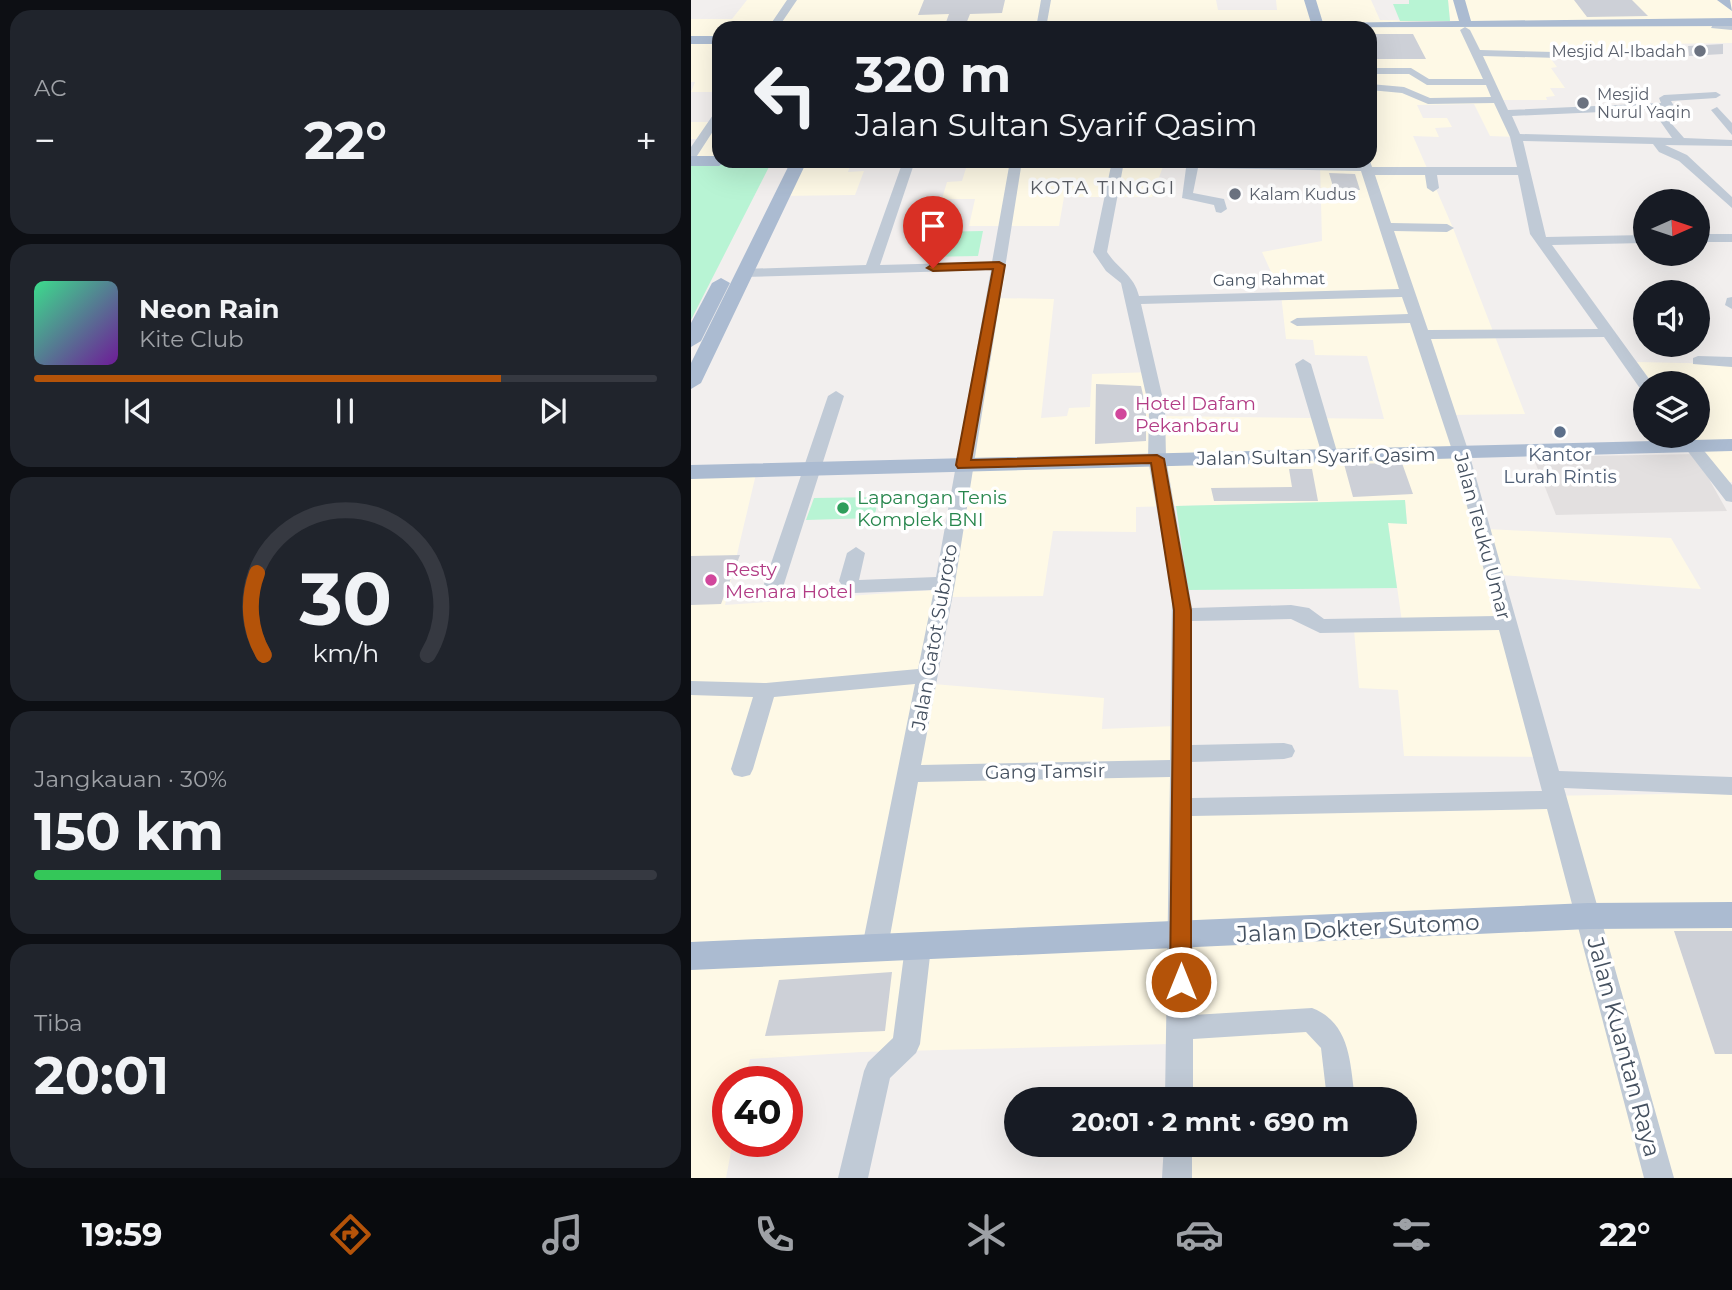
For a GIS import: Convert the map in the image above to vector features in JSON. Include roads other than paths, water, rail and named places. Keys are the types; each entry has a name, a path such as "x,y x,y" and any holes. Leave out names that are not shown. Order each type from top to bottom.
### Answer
{"main road":[{"path":"1310,0 1312,21"},
{"path":"1459,0 1465,27"},
{"path":"1723,0 1732,8"},
{"path":"1377,26 1731,24"},
{"path":"1377,31 1465,27"},
{"path":"691,38 712,37"},
{"path":"691,161 712,161"},
{"path":"691,341 778,168"},
{"path":"691,383 796,168"},
{"path":"718,288 743,274"},
{"name":"Jalan Sultan Syarif Qasim","path":"1710,444 1732,445"},
{"name":"Jalan Sultan Syarif Qasim","path":"691,472 1461,453 1633,445"},
{"name":"Jalan Dokter Sutomo","path":"691,956 1588,916 1732,915"}],"street":[{"path":"778,21 792,0"},
{"path":"1042,21 1046,0"},
{"path":"1465,27 1516,137 1540,241 1635,371"},
{"path":"1475,53 1593,56"},
{"path":"1377,71 1411,71 1427,82 1489,82"},
{"path":"1377,88 1404,90 1428,101 1499,100"},
{"path":"1506,113 1668,106 1663,99 1716,94"},
{"path":"1717,110 1732,132"},
{"path":"1594,114 1578,116 1595,139"},
{"path":"1664,118 1680,141"},
{"path":"691,156 712,124"},
{"path":"1516,137 1732,143"},
{"path":"1657,141 1663,150 1685,160 1732,204"},
{"path":"1377,167 1523,171"},
{"path":"872,270 907,168"},
{"name":"Jalan Gatot Subroto","path":"875,947 945,583 1015,168"},
{"path":"1117,168 1101,253 1111,268 1128,281 1148,360 1157,408 1157,459 1183,615 1179,1087"},
{"path":"1192,168 1186,195 1215,200 1220,202 1221,209"},
{"name":"Jalan Teuku Umar","path":"1367,168 1461,453 1588,916"},
{"path":"1430,170 1433,188"},
{"path":"1387,227 1447,228"},
{"path":"1710,238 1732,238"},
{"path":"1540,241 1633,239"},
{"path":"743,274 999,265"},
{"name":"Gang Rahmat","path":"1131,300 1408,293"},
{"path":"1297,322 1416,318"},
{"path":"1421,335 1607,333"},
{"path":"1698,361 1732,362"},
{"path":"1303,364 1330,455"},
{"path":"774,584 836,396"},
{"path":"1693,448 1732,496"},
{"path":"856,553 849,581 853,587 945,583"},
{"path":"1183,615 1291,612 1302,613 1320,626 1507,622"},
{"path":"691,688 766,691 926,676"},
{"path":"742,769 766,691"},
{"name":"Gang Tamsir","path":"909,774 1181,761 1284,751"},
{"path":"1182,807 1555,790 1732,786"},
{"name":"Jalan Kuantan Raya","path":"1588,916 1659,1178"},
{"path":"853,1178 878,1071 906,1044 918,947"},
{"path":"1180,1028 1312,1020 1334,1043 1340,1087"},
{"path":"1177,1178 1178,1157"}],"place":[{"name":"Mesjid Al-Ibadah","path":"1700,51"},
{"name":"Mesjid Nurul Yaqin","path":"1583,103"},
{"name":"Kalam Kudus","path":"1235,194"},
{"name":"Hotel Dafam Pekanbaru","path":"1121,414"},
{"name":"Kantor Lurah Rintis","path":"1560,432"},
{"name":"Lapangan Tenis Komplek BNI","path":"843,508"},
{"name":"Resty Menara Hotel","path":"711,580"}],"district":[{"name":"KOTA TINGGI","path":"1103,187"}]}
